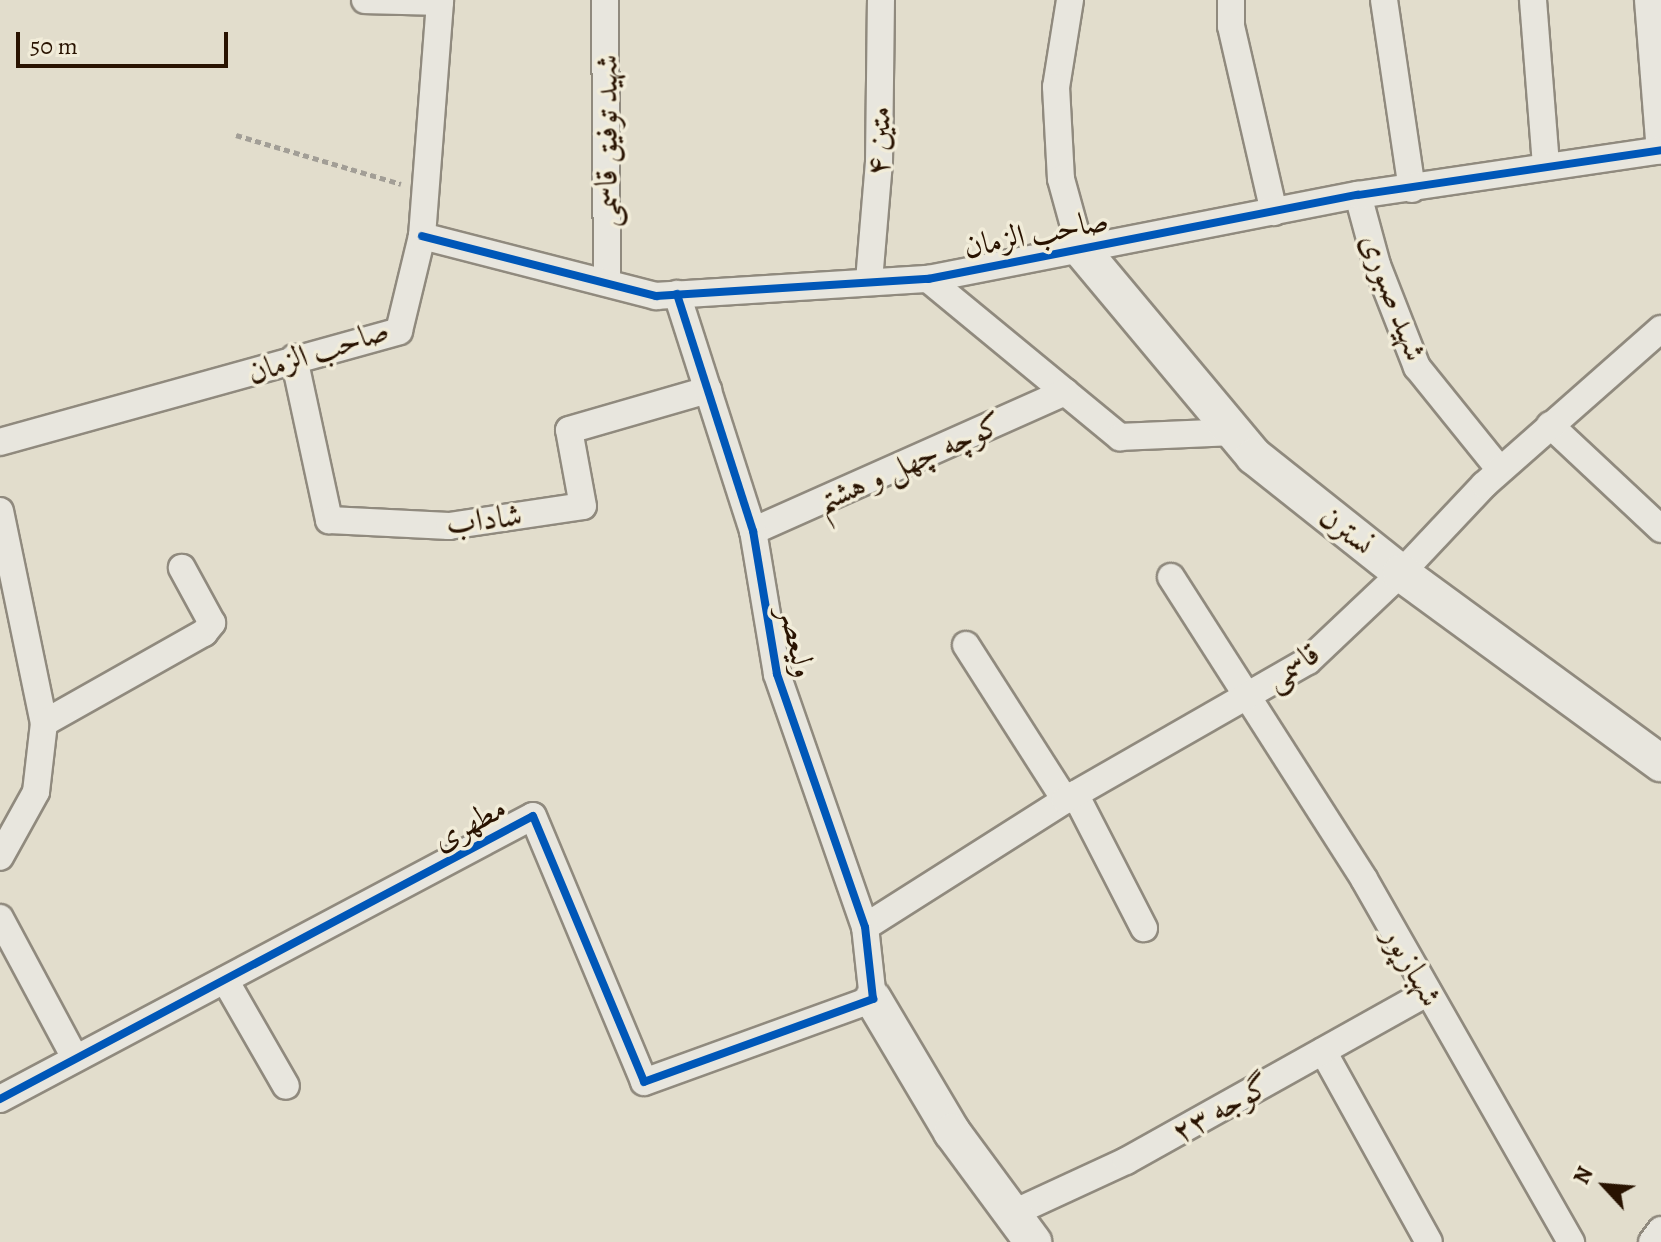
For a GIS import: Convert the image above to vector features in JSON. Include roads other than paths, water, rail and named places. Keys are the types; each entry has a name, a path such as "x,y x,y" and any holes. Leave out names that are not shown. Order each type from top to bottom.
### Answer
{"street":[{"path":"365,0 440,1 422,236"},
{"name":"شهید توفیق قاسمی","path":"605,0 607,282"},
{"name":"متین ۴","path":"869,281 879,162 881,0"},
{"path":"1070,0 1056,87 1061,179 1080,248"},
{"path":"1231,0 1231,26 1274,212"},
{"path":"1384,0 1412,189"},
{"path":"1533,0 1546,165"},
{"path":"1648,0 1660,150"},
{"name":"صاحب الزمان","path":"0,442 399,331 422,236 656,296 928,279 1358,195 1660,150"},
{"name":"شهید صبوری","path":"1358,195 1377,265 1417,367 1500,470"},
{"name":"نسترن","path":"1080,248 1254,456 1401,573 1661,763"},
{"path":"928,279 1120,437 1233,432"},
{"name":"ولیعصر","path":"677,294 753,531 777,674 865,927 873,999 952,1132 1009,1215 1033,1242"},
{"name":"قاسمی","path":"865,927 1070,797 1308,661 1401,573 1500,470 1661,329"},
{"name":"شاداب","path":"294,358 329,520 449,526 583,506 569,430 708,390"},
{"name":"کوچه چهل و هشتم","path":"753,531 1065,392"},
{"path":"1550,425 1661,529"},
{"path":"0,511 44,723 36,792 0,857"},
{"path":"44,723 204,633 212,623 182,568"},
{"name":"شهبازپور","path":"1171,577 1243,698 1364,879 1571,1242"},
{"path":"966,645 1070,797 1144,928"},
{"name":"مطهری","path":"0,1099 533,816 644,1082 873,999"},
{"path":"0,918 75,1058"},
{"path":"225,980 286,1086"},
{"name":"گوجه ۲۳","path":"1009,1215 1126,1161 1428,992"},
{"path":"1323,1051 1429,1242"},
{"path":"1652,1242 1661,1230"}]}
